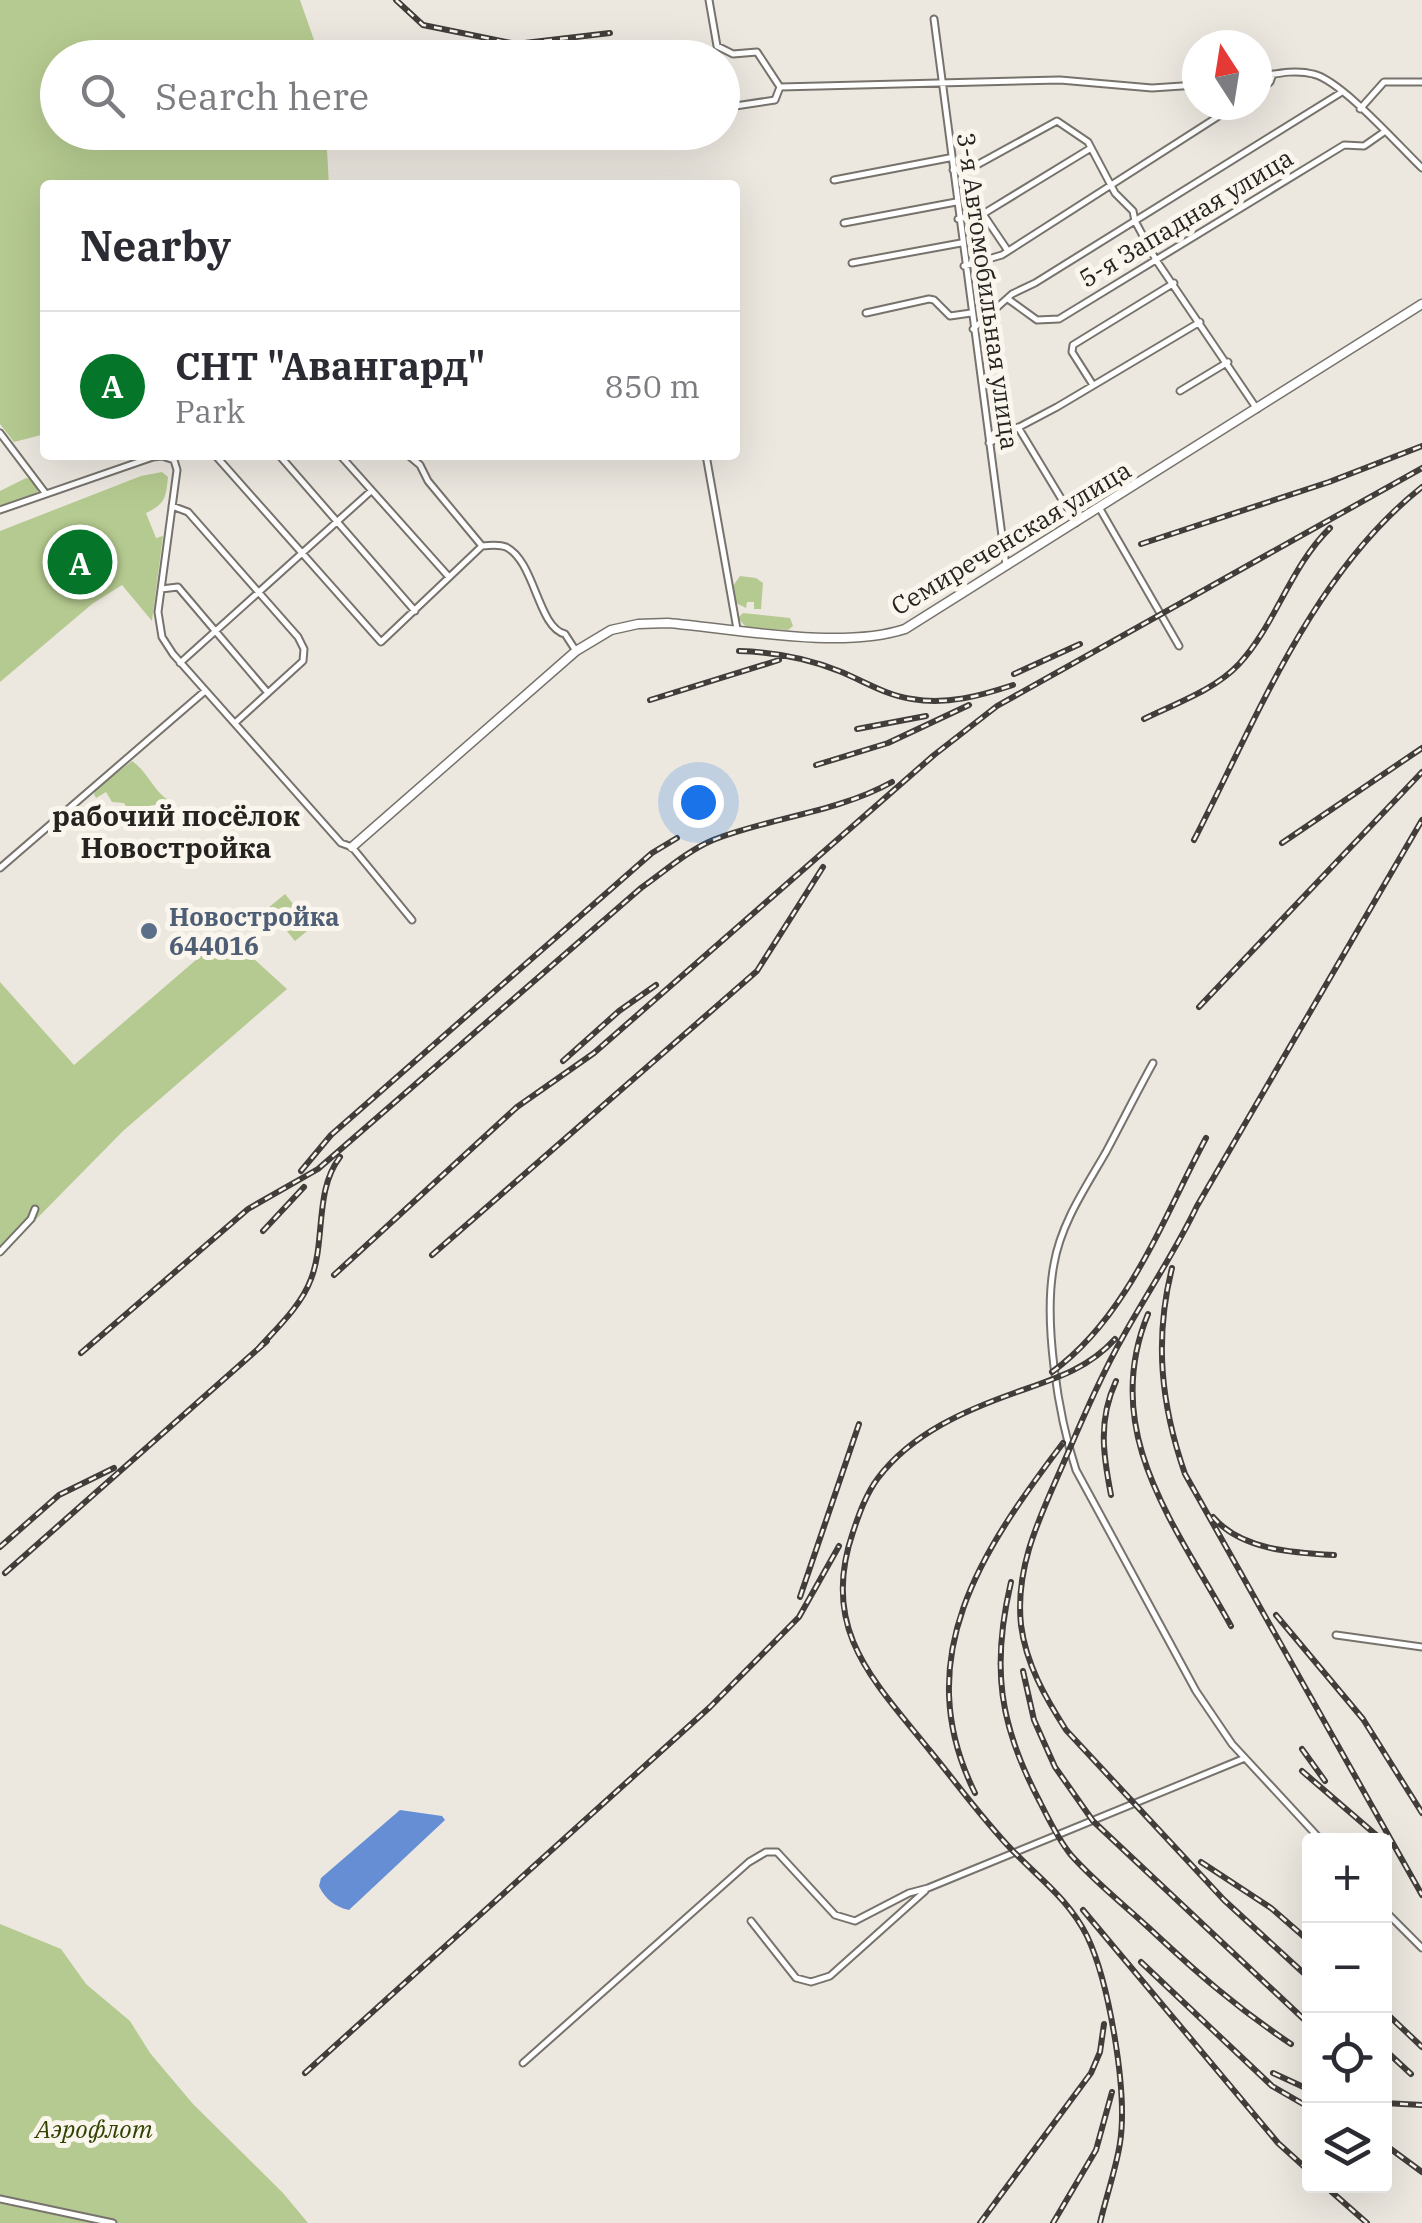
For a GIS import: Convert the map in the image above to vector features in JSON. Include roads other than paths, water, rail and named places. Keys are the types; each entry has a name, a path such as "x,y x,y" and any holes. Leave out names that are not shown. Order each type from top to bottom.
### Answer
{"main road":[{"name":"Семиреченская улица","path":"352,847 576,651 611,630 638,624 856,638 906,629 1422,304"}],"street":[{"path":"709,0 716,40"},
{"name":"3-я Автомобильная улица","path":"934,20 1006,566"},
{"path":"740,53 757,52 780,87"},
{"path":"1274,74 1298,72 1320,76 1360,108 1422,168"},
{"path":"780,87 1079,80 1152,88 1182,85"},
{"path":"1360,108 1384,82 1422,82"},
{"path":"740,106 774,100 780,87"},
{"path":"973,329 1008,299 1342,92"},
{"path":"964,266 1008,251 1213,120"},
{"path":"952,170 975,166 1057,121 1081,136 1092,148 1111,186 1129,205 1156,260 1257,409"},
{"name":"5-я Западная улица","path":"1008,299 1037,320 1059,319 1344,146 1364,146 1384,132"},
{"path":"958,219 983,214 1092,148"},
{"path":"834,180 950,158"},
{"path":"844,223 956,202"},
{"path":"983,214 1008,251"},
{"path":"852,263 961,243"},
{"path":"1093,385 1072,352 1073,345 1174,283"},
{"path":"866,313 929,299 950,316 971,313"},
{"path":"989,443 1200,322"},
{"path":"1180,391 1228,362"},
{"path":"1018,428 1076,524"},
{"path":"0,433 46,494"},
{"path":"0,510 144,460"},
{"path":"176,460 159,626 168,647 341,843 352,847 412,920"},
{"path":"219,460 380,642 482,546 504,546 511,550 533,584 550,624 557,632 566,634 576,651"},
{"path":"283,460 416,611"},
{"path":"344,460 449,577"},
{"path":"415,460 482,546"},
{"path":"707,460 736,629"},
{"path":"180,663 371,491"},
{"path":"172,506 188,512 304,648 303,662 235,724"},
{"path":"1100,508 1179,646"},
{"path":"161,590 178,588 268,693"},
{"path":"0,868 205,691"},
{"path":"1153,1062 1075,1205 1054,1262 1052,1322 1059,1399 1076,1470 1196,1691 1232,1744 1315,1833"},
{"path":"0,1252 35,1209"},
{"path":"1336,1636 1377,1638 1422,1647"},
{"path":"523,2063 748,1862 766,1852 777,1852 826,1907 848,1921 1245,1758"},
{"path":"751,1920 796,1978 802,1982 820,1981 928,1888"},
{"path":"1392,1918 1422,1948"},
{"path":"0,2199 113,2223"}],"water":[{"path":"400,1810 442,1816 445,1820 349,1910 331,1902 319,1886 321,1878"}],"railway":[{"path":"396,0 423,25 496,40"},
{"path":"550,40 610,33"},
{"path":"1141,544 1329,482 1422,446"},
{"path":"334,1275 517,1107 594,1053 934,755 997,706 1422,468"},
{"path":"1194,840 1290,650 1318,605 1383,522 1422,487"},
{"path":"1144,719 1206,689 1239,664 1304,560 1330,528"},
{"path":"1014,674 1080,644"},
{"path":"739,651 815,663 912,699 963,698 1013,685"},
{"path":"650,700 779,660"},
{"path":"816,765 888,743 969,705"},
{"path":"857,729 926,716"},
{"path":"1282,843 1422,748"},
{"path":"1199,1007 1422,772"},
{"path":"81,1353 248,1209 318,1169 641,888 676,862 713,840 849,801 892,782"},
{"path":"1302,1972 1224,1900 1066,1730 1027,1653 1021,1625 1021,1584 1044,1508 1116,1350 1422,820"},
{"path":"301,1171 331,1135 652,853 677,838"},
{"path":"432,1255 757,971 823,867"},
{"path":"563,1061 619,1011 656,985"},
{"path":"1052,1372 1079,1349 1123,1295 1206,1138"},
{"path":"258,1349 307,1289 318,1248 323,1200 340,1157"},
{"path":"263,1231 304,1187"},
{"path":"1172,1268 1163,1321 1163,1372 1170,1423 1185,1474 1422,1895"},
{"path":"1148,1314 1135,1357 1133,1399 1138,1439 1168,1515 1231,1626"},
{"path":"1100,2223 1120,2143 1121,2096 1109,2008 1087,1936 1063,1901 981,1815 872,1677 848,1626 843,1598 844,1567 858,1518 866,1497 892,1462 941,1425 1070,1372 1115,1339"},
{"path":"5,1573 267,1341"},
{"path":"1111,1495 1104,1437 1106,1410 1116,1381"},
{"path":"800,1597 859,1424"},
{"path":"975,1793 956,1744 949,1696 952,1651 982,1565 1063,1443"},
{"path":"0,1547 59,1495 114,1468"},
{"path":"1213,1517 1238,1537 1253,1543 1286,1551 1334,1555"},
{"path":"305,2073 710,1707 799,1617 839,1546"},
{"path":"1011,1582 1001,1641 1003,1695 1015,1747 1058,1836 1089,1874 1183,1960 1291,2044"},
{"path":"1276,1615 1363,1719 1422,1813"},
{"path":"1023,1671 1034,1720 1055,1767 1093,1821 1302,2017"},
{"path":"1302,1749 1325,1781"},
{"path":"1302,1771 1374,1833"},
{"path":"1201,1862 1271,1908 1302,1935"},
{"path":"1083,1910 1278,2143 1302,2165"},
{"path":"1141,1962 1272,2086 1302,2103"},
{"path":"1386,2013 1422,2047"},
{"path":"980,2223 1091,2073 1100,2052 1104,2024"},
{"path":"1392,2056 1411,2074"},
{"path":"1273,2073 1302,2086"},
{"path":"1053,2223 1096,2150 1112,2092"},
{"path":"1392,2103 1422,2105"},
{"path":"1392,2150 1422,2172"},
{"path":"1333,2193 1367,2223"}],"place":[{"name":"СНТ \"Авангард\"","path":"80,562"},
{"name":"Новостройка 644016","path":"149,931"}],"district":[{"name":"рабочий посёлок Новостройка","path":"176,832"}],"park label":[{"name":"Аэрофлот","path":"94,2129"}]}
